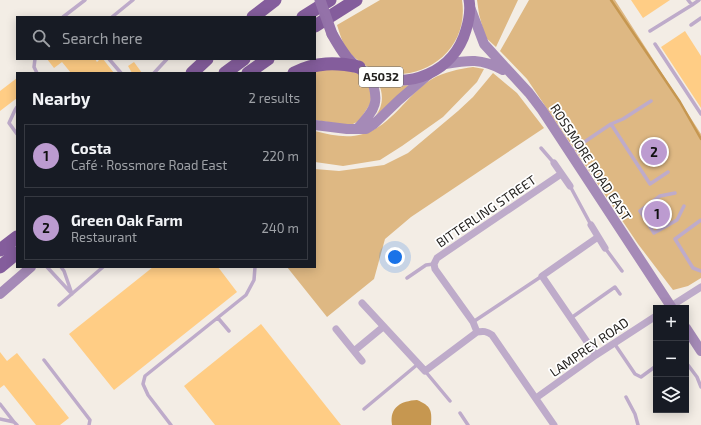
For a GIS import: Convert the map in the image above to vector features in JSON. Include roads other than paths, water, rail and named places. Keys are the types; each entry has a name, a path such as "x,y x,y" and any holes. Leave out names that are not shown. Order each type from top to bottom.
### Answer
{"highway":[{"path":"254,16 275,0"},
{"path":"305,16 330,0"},
{"path":"316,25 356,0"},
{"path":"193,72 206,60"},
{"path":"226,72 243,60"},
{"path":"249,72 267,60"},
{"path":"297,72 316,65 333,63 364,71"},
{"path":"0,250 16,238"},
{"path":"0,268 16,255"},
{"path":"0,268 16,258"}],"main road":[{"name":"A5032","path":"320,0 332,34 342,52 364,71 398,80 428,75 445,64 458,49 464,38 470,4"},
{"name":"ROSSMORE ROAD EAST","path":"470,4 479,35 488,49 505,70 529,93 570,152 669,305"},
{"name":"ROSSMORE ROAD EAST","path":"445,64 466,60 482,61 505,70"},
{"path":"356,129 374,109 376,94 364,71"},
{"path":"316,125 347,129 366,129 374,124 428,75"},
{"path":"0,294 30,268"},
{"path":"689,333 701,351"}],"street":[{"path":"554,163 570,186"},
{"name":"BITTERLING STREET","path":"477,332 473,322 435,269 434,264 437,258 561,174"},
{"path":"591,225 605,248"},
{"path":"596,355 542,276 598,237"},
{"path":"673,305 701,287"},
{"path":"362,303 425,371 477,332 483,331 492,335 554,425"},
{"name":"LAMPREY ROAD","path":"536,398 596,355 653,318"},
{"path":"354,351 383,327"},
{"path":"336,329 362,362"}],"lane":[{"path":"64,16 85,0"},
{"path":"113,16 133,0"},
{"path":"688,0 692,5"},
{"path":"650,31 699,0"},
{"path":"68,13 71,16"},
{"path":"691,25 701,18"},
{"path":"655,44 701,114"},
{"path":"34,60 34,67 36,72"},
{"path":"110,60 120,72"},
{"path":"155,72 165,60"},
{"path":"570,152 611,124 651,101"},
{"path":"16,108 10,123 16,132"},
{"path":"611,124 650,184 668,172"},
{"path":"541,148 554,163"},
{"path":"570,186 591,225"},
{"path":"676,193 660,196 640,211 654,233 677,220 684,206"},
{"path":"701,220 675,239 693,268 701,271"},
{"path":"605,248 622,271"},
{"path":"407,278 426,265 434,264"},
{"path":"48,268 72,294"},
{"path":"61,268 72,294"},
{"path":"59,305 102,268"},
{"path":"171,425 148,395 143,384 145,376 246,295 254,280 255,268"},
{"path":"473,322 542,276"},
{"path":"570,319 615,287 620,294"},
{"path":"218,318 229,331"},
{"path":"614,343 635,374 641,377 653,368"},
{"path":"44,360 90,420 89,425"},
{"path":"364,409 418,364"},
{"path":"689,366 697,377 701,386"},
{"path":"425,371 450,401"},
{"path":"626,397 635,414 638,425"},
{"path":"0,404 15,424"},
{"path":"460,413 468,425"},
{"path":"0,419 15,424"}],"waterway":[{"path":"611,0 680,102 701,139"}],"place":[{"name":"Green Oak Farm","path":"654,152"},
{"name":"Costa","path":"657,214"}]}
